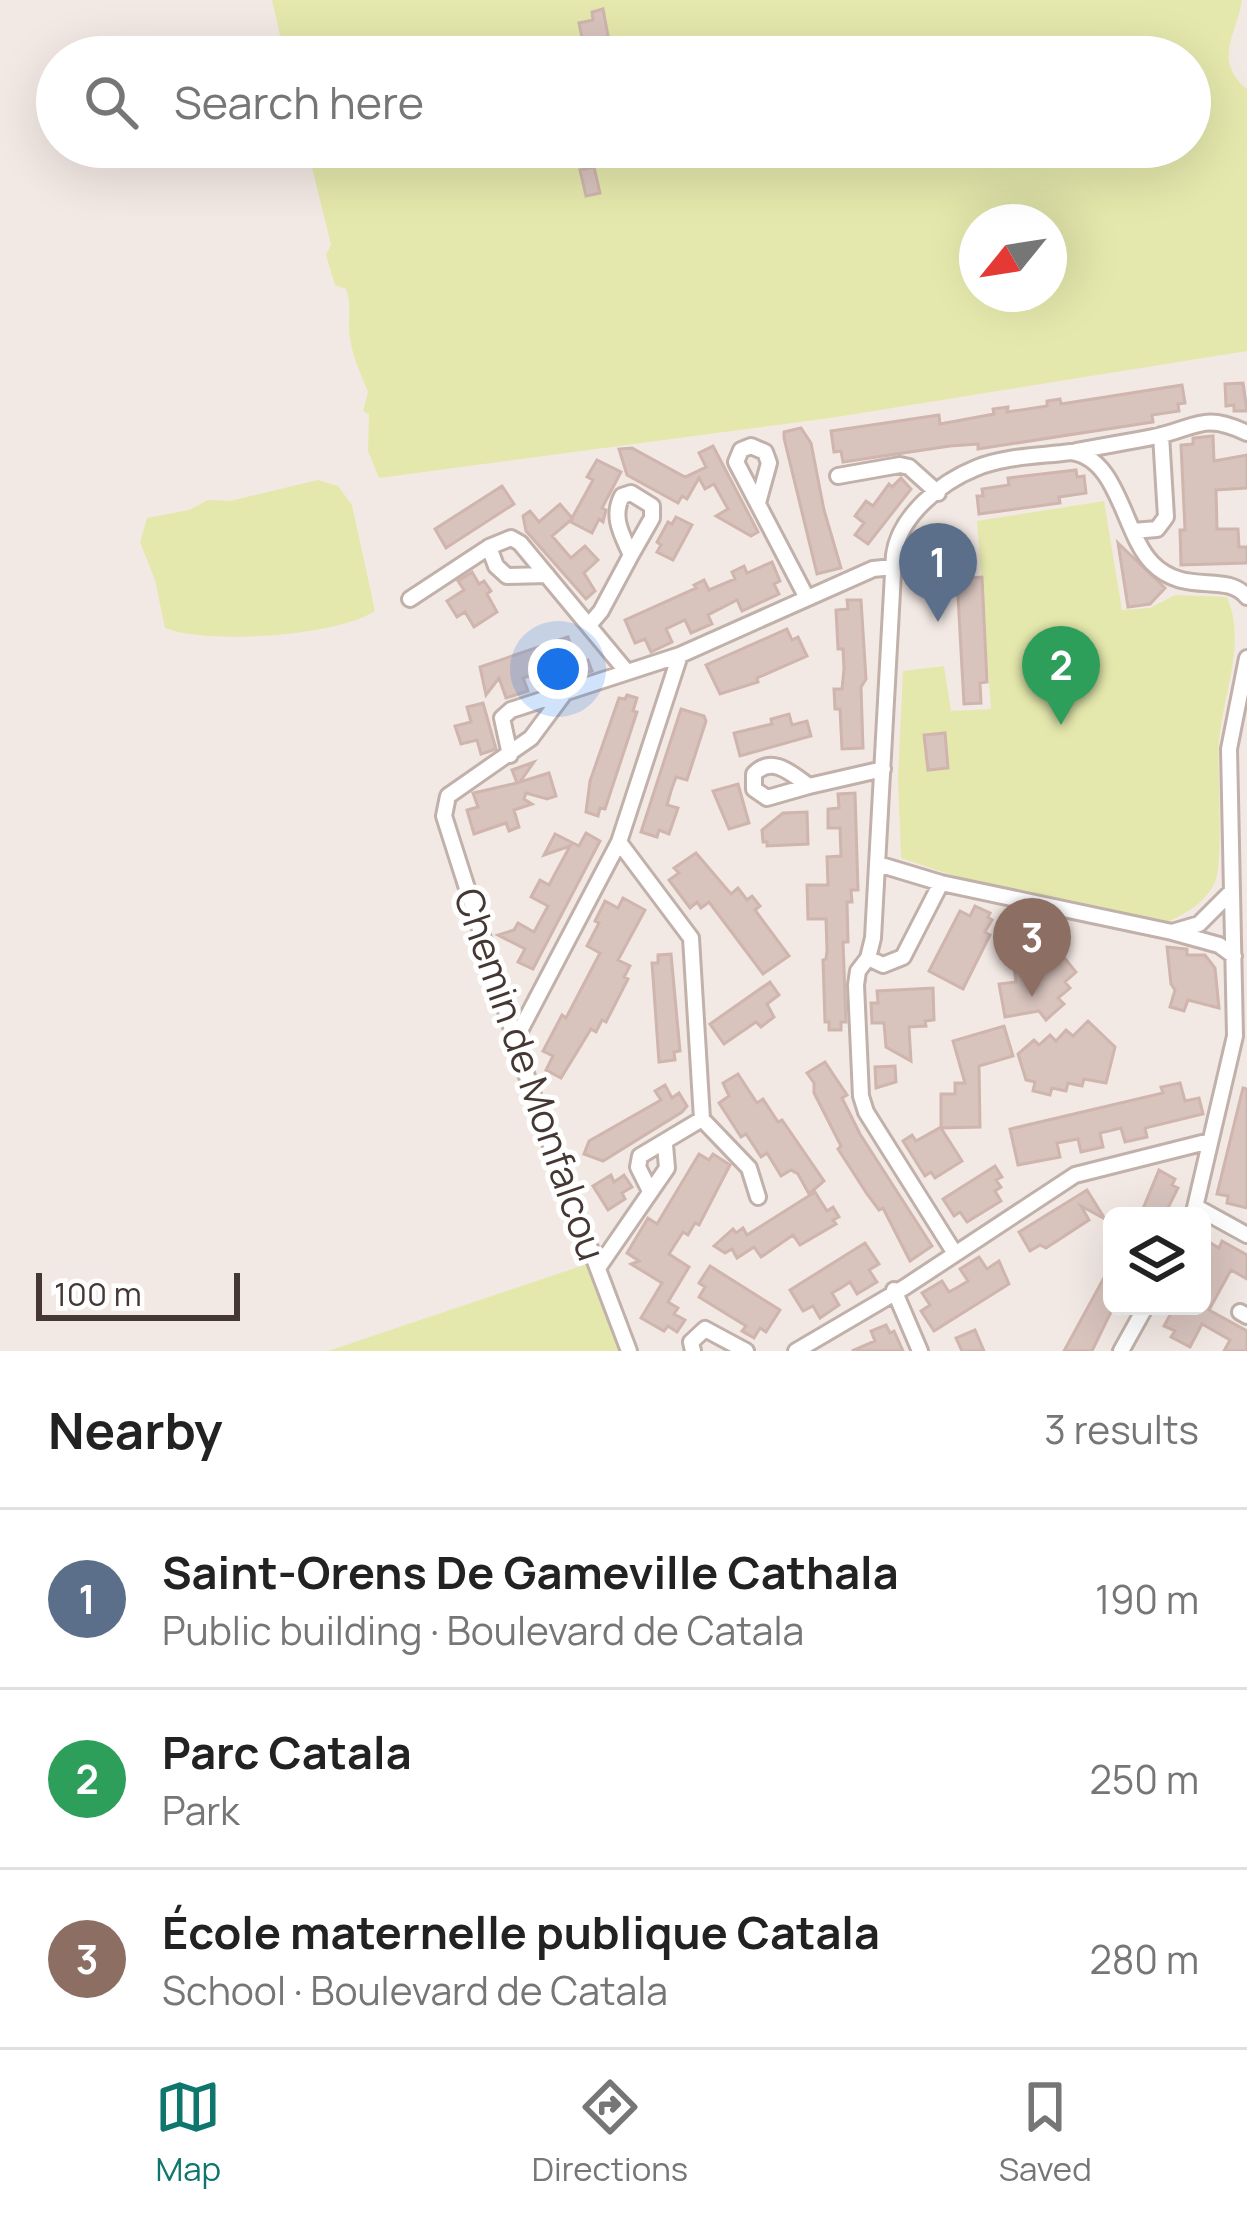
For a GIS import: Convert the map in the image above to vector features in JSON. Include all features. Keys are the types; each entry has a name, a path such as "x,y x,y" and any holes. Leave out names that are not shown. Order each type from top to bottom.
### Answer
{"street":[{"path":"954,1252 877,1130 861,1096 856,985 874,938 896,543 903,524 975,468 1162,436 1181,426 1211,422 1246,432"},
{"path":"1133,531 1157,529 1166,517 1162,436"},
{"path":"1071,452 1096,462 1149,561 1178,582 1231,585 1246,592"},
{"path":"838,476 900,465 909,467 938,493"},
{"path":"758,503 807,598"},
{"path":"410,599 489,547 511,538 547,574 627,672"},
{"path":"489,547 496,566 507,576 547,574"},
{"path":"590,624 631,555"},
{"path":"562,695 531,738 510,754 502,718 511,710 680,656 873,569 893,567"},
{"path":"514,1042 619,842 680,656"},
{"path":"1197,1207 1210,1141 1241,1036 1228,749 1247,658"},
{"name":"Chemin de Monfalcou","path":"510,754 448,796 444,816 514,1042 628,1351"},
{"path":"809,786 883,769"},
{"path":"619,842 691,938 702,1119 749,1168 758,1197"},
{"path":"1230,855 1247,857"},
{"path":"878,864 941,883 1172,932 1219,945 1234,956"},
{"path":"868,958 883,964 903,957 941,883"},
{"path":"1172,932 1198,924 1232,891"},
{"path":"649,1189 638,1161 648,1150 702,1119"},
{"path":"796,1351 1075,1175 1210,1141"},
{"path":"598,1268 667,1168 665,1144"},
{"path":"1211,1219 1247,1235"},
{"path":"895,1290 920,1351"},
{"path":"1128,1347 1141,1315"},
{"path":"693,1351 692,1342 705,1329 746,1351"}],"green space":[{"path":"272,0 1242,0 1229,58 1237,79 1247,89 1247,351 830,418 379,478 368,451 369,414 363,411 368,392 351,345 348,294 335,285 326,255 331,245 312,168 1211,168 1211,36 280,36"},
{"path":"318,480 338,486 352,505 375,611 332,627 272,635 210,636 165,628 155,580 140,542 147,518 189,510 208,500 230,501"},
{"path":"1104,501 1122,610 1150,608 1175,595 1227,597 1233,615 1234,651 1219,742 1218,871 1200,902 1166,923 972,882 901,858 898,778 903,671 944,666 951,711 991,709 977,521"},
{"path":"587,1264 619,1351 328,1351"}],"building":[{"path":"603,9 608,36 582,36 579,23 593,20 592,12"},
{"path":"594,168 600,193 586,196 580,170"},
{"path":"1243,383 1247,411 1234,411 1234,405 1226,406 1225,384"},
{"path":"1182,385 1185,403 1178,404 1179,411 1152,415 1153,422 978,449 978,444 950,446 843,462 841,451 834,452 831,431 939,415 940,424 994,414 993,409 1008,407 1007,412 1047,406 1047,401 1060,399 1061,404"},
{"path":"801,428 811,443 841,568 817,574 784,438 784,432"},
{"path":"1213,436 1214,461 1247,455 1247,488 1216,490 1217,529 1238,529 1239,547 1247,547 1247,563 1181,565 1180,530 1185,530 1181,445"},
{"path":"713,446 758,532 751,536 716,516 728,509 714,484 705,489 699,478 687,499 682,496 678,503 627,475 619,449 632,448 685,477 706,467 699,453"},
{"path":"597,460 621,472 602,508 606,510 603,522 599,519 592,533 572,519 552,536 571,558 585,546 598,560 584,573 595,591 586,599 526,531 523,516 530,511 539,522 560,504 572,518 593,480 587,477"},
{"path":"1076,470 1077,477 1084,476 1086,493 1059,497 1060,503 979,514 977,496 983,496 982,489 1009,485 1008,478"},
{"path":"901,478 911,489 868,544 855,535 864,523 855,516 866,501 873,506 889,484 892,487"},
{"path":"502,486 514,504 446,548 435,529"},
{"path":"676,517 692,525 673,560 657,552 661,545 657,542"},
{"path":"1118,543 1165,588 1150,604 1128,607"},
{"path":"772,562 780,581 774,584 779,594 742,611 737,600 708,615 712,624 691,633 685,620 666,629 672,642 651,652 645,639 635,643 625,620 704,580 709,590 735,579 732,572 744,566 747,573"},
{"path":"472,572 491,591 487,594 497,612 474,627 465,612 457,617 447,601 464,590 458,581"},
{"path":"982,577 987,682 980,683 981,703 964,704 957,579"},
{"path":"847,600 861,600 866,679 861,687 863,748 842,749 834,689 842,689 844,669 836,610 848,609"},
{"path":"787,629 792,640 798,637 807,656 757,678 758,682 720,694 706,665"},
{"path":"568,637 578,665 588,660 592,671 549,685 544,671 534,674 523,678 528,691 506,698 499,678 486,695 480,667"},
{"path":"619,698 637,698 633,711 637,712 605,809 600,808 598,816 586,812 590,781"},
{"path":"483,703 496,749 481,754 477,740 461,744 455,726 471,722 467,707"},
{"path":"681,709 704,716 706,721 687,780 676,777 671,791 667,805 678,808 669,834 659,830 657,837 641,832"},
{"path":"789,714 792,725 807,721 811,736 740,756 734,733 772,724 771,719"},
{"path":"945,733 948,768 928,770 924,735"},
{"path":"534,762 520,782 549,773 556,796 547,799 526,793 524,799 532,804 514,810 519,827 509,831 506,823 474,834 467,810 478,807 473,793 517,783 512,770"},
{"path":"738,784 749,823 729,829 713,791"},
{"path":"855,793 858,890 851,890 852,902 847,902 848,942 843,942 846,1022 841,1022 841,1030 829,1030 823,960 826,919 808,919 807,885 828,885 827,857 841,856 840,828 828,828 828,809 839,808 838,794"},
{"path":"807,812 808,844 767,846 763,842 762,830 783,813"},
{"path":"586,833 600,841 533,969 518,962 525,949 498,935 514,930 518,923 534,932 548,906 531,897 540,880 549,885 570,846 544,855 555,834 579,846"},
{"path":"696,853 731,894 738,888 747,900 752,896 760,906 755,910 789,956 763,974 709,902 701,908 697,902 690,908 669,880 679,873 674,868"},
{"path":"623,898 645,910 618,960 630,966 624,977 628,979 606,1022 602,1020 596,1032 591,1029 561,1078 546,1070 553,1056 543,1051 600,953 587,946 605,901 618,908"},
{"path":"975,906 990,913 992,920 985,932 990,935 963,989 929,971 960,911 970,916"},
{"path":"1054,945 1076,972 1065,982 1070,988 1058,998 1064,1004 1046,1020 1039,1011 1005,1017 999,984 1016,982 1014,967 1022,966 1020,951"},
{"path":"1167,947 1187,949 1187,955 1205,955 1215,968 1219,1008 1188,1000 1184,1011 1170,1007 1175,990"},
{"path":"671,954 680,1051 674,1052 675,1060 659,1062 652,963 658,963 658,955"},
{"path":"770,982 779,995 767,1004 774,1017 761,1027 756,1022 724,1044 710,1024"},
{"path":"933,988 934,1020 925,1021 926,1026 909,1027 911,1061 886,1047 884,1023 872,1023 871,1003 878,1003 877,991"},
{"path":"1088,1021 1115,1047 1106,1083 1084,1079 1082,1086 1068,1083 1066,1091 1052,1088 1050,1095 1033,1091 1035,1082 1026,1080 1018,1054 1034,1040 1039,1045 1050,1035 1056,1041 1066,1030 1073,1036"},
{"path":"1004,1026 1013,1056 979,1066 980,1127 941,1128 962,1161 935,1178 931,1172 925,1176 903,1141 912,1135 916,1141 941,1127 941,1094 955,1094 955,1083 965,1083 953,1041"},
{"path":"825,1062 847,1095 842,1098 860,1134 932,1246 910,1261 883,1208 879,1210 838,1149 841,1146 814,1093 807,1073"},
{"path":"895,1066 896,1082 876,1088 875,1067"},
{"path":"738,1074 757,1103 763,1099 778,1122 782,1120 824,1181 809,1194 798,1174 791,1170 781,1176 767,1153 761,1157 746,1134 741,1137 719,1103 729,1096 723,1083"},
{"path":"1180,1083 1185,1101 1199,1098 1203,1114 1145,1128 1147,1137 1125,1142 1121,1128 1100,1133 1103,1147 1081,1152 1078,1139 1057,1143 1060,1157 1018,1165 1010,1129 1163,1093 1161,1087"},
{"path":"665,1085 672,1098 679,1093 687,1106 682,1112 603,1161 584,1154 589,1141 661,1100 655,1091"},
{"path":"1243,1088 1247,1089 1247,1208 1227,1203 1228,1196 1217,1194"},
{"path":"699,1154 709,1160 713,1154 730,1165 699,1225 695,1223 688,1235 683,1232 669,1254 689,1267 668,1302 678,1308 674,1314 685,1320 677,1332 668,1326 664,1331 641,1318 662,1283 631,1264 639,1261 627,1253 648,1218 657,1224"},
{"path":"995,1166 1002,1177 996,1180 1001,1187 995,1191 1001,1201 967,1222 960,1212 954,1216 943,1199"},
{"path":"1159,1170 1175,1179 1172,1185 1178,1188 1168,1207 1144,1207"},
{"path":"611,1175 614,1182 624,1175 632,1187 622,1193 625,1199 608,1210 593,1186"},
{"path":"1087,1190 1103,1216 1081,1206 1089,1220 1046,1248 1040,1245 1030,1251 1019,1232"},
{"path":"815,1192 827,1211 833,1207 839,1217 833,1220 836,1224 800,1245 793,1235 761,1257 754,1247 737,1258 732,1249 725,1253 714,1246 733,1229 736,1233 743,1228 747,1235"},
{"path":"1222,1241 1247,1255 1247,1279 1231,1270 1211,1306 1211,1243 1219,1248"},
{"path":"865,1243 879,1264 869,1270 877,1282 857,1294 850,1282 832,1293 839,1305 820,1318 813,1306 803,1311 790,1290"},
{"path":"979,1257 987,1269 999,1261 1009,1284 934,1331 921,1311 930,1305 922,1293 942,1281 949,1292 968,1281 960,1269"},
{"path":"710,1266 780,1310 766,1332 760,1328 754,1338 742,1331 746,1326 699,1297 705,1287 699,1283"},
{"path":"1103,1280 1103,1315 1110,1315 1092,1351 1064,1351"},
{"path":"1211,1311 1247,1331 1247,1351 1224,1351 1230,1340 1202,1324 1190,1347 1171,1337 1175,1331 1164,1326 1170,1315 1211,1315"},
{"path":"886,1325 903,1351 852,1351 875,1341 871,1331"},
{"path":"975,1330 984,1351 962,1351 956,1338"}],"place":[{"name":"Saint-Orens De Gameville Cathala","path":"938,622"},
{"name":"Parc Catala","path":"1061,725"},
{"name":"École maternelle publique Catala","path":"1032,997"}]}
